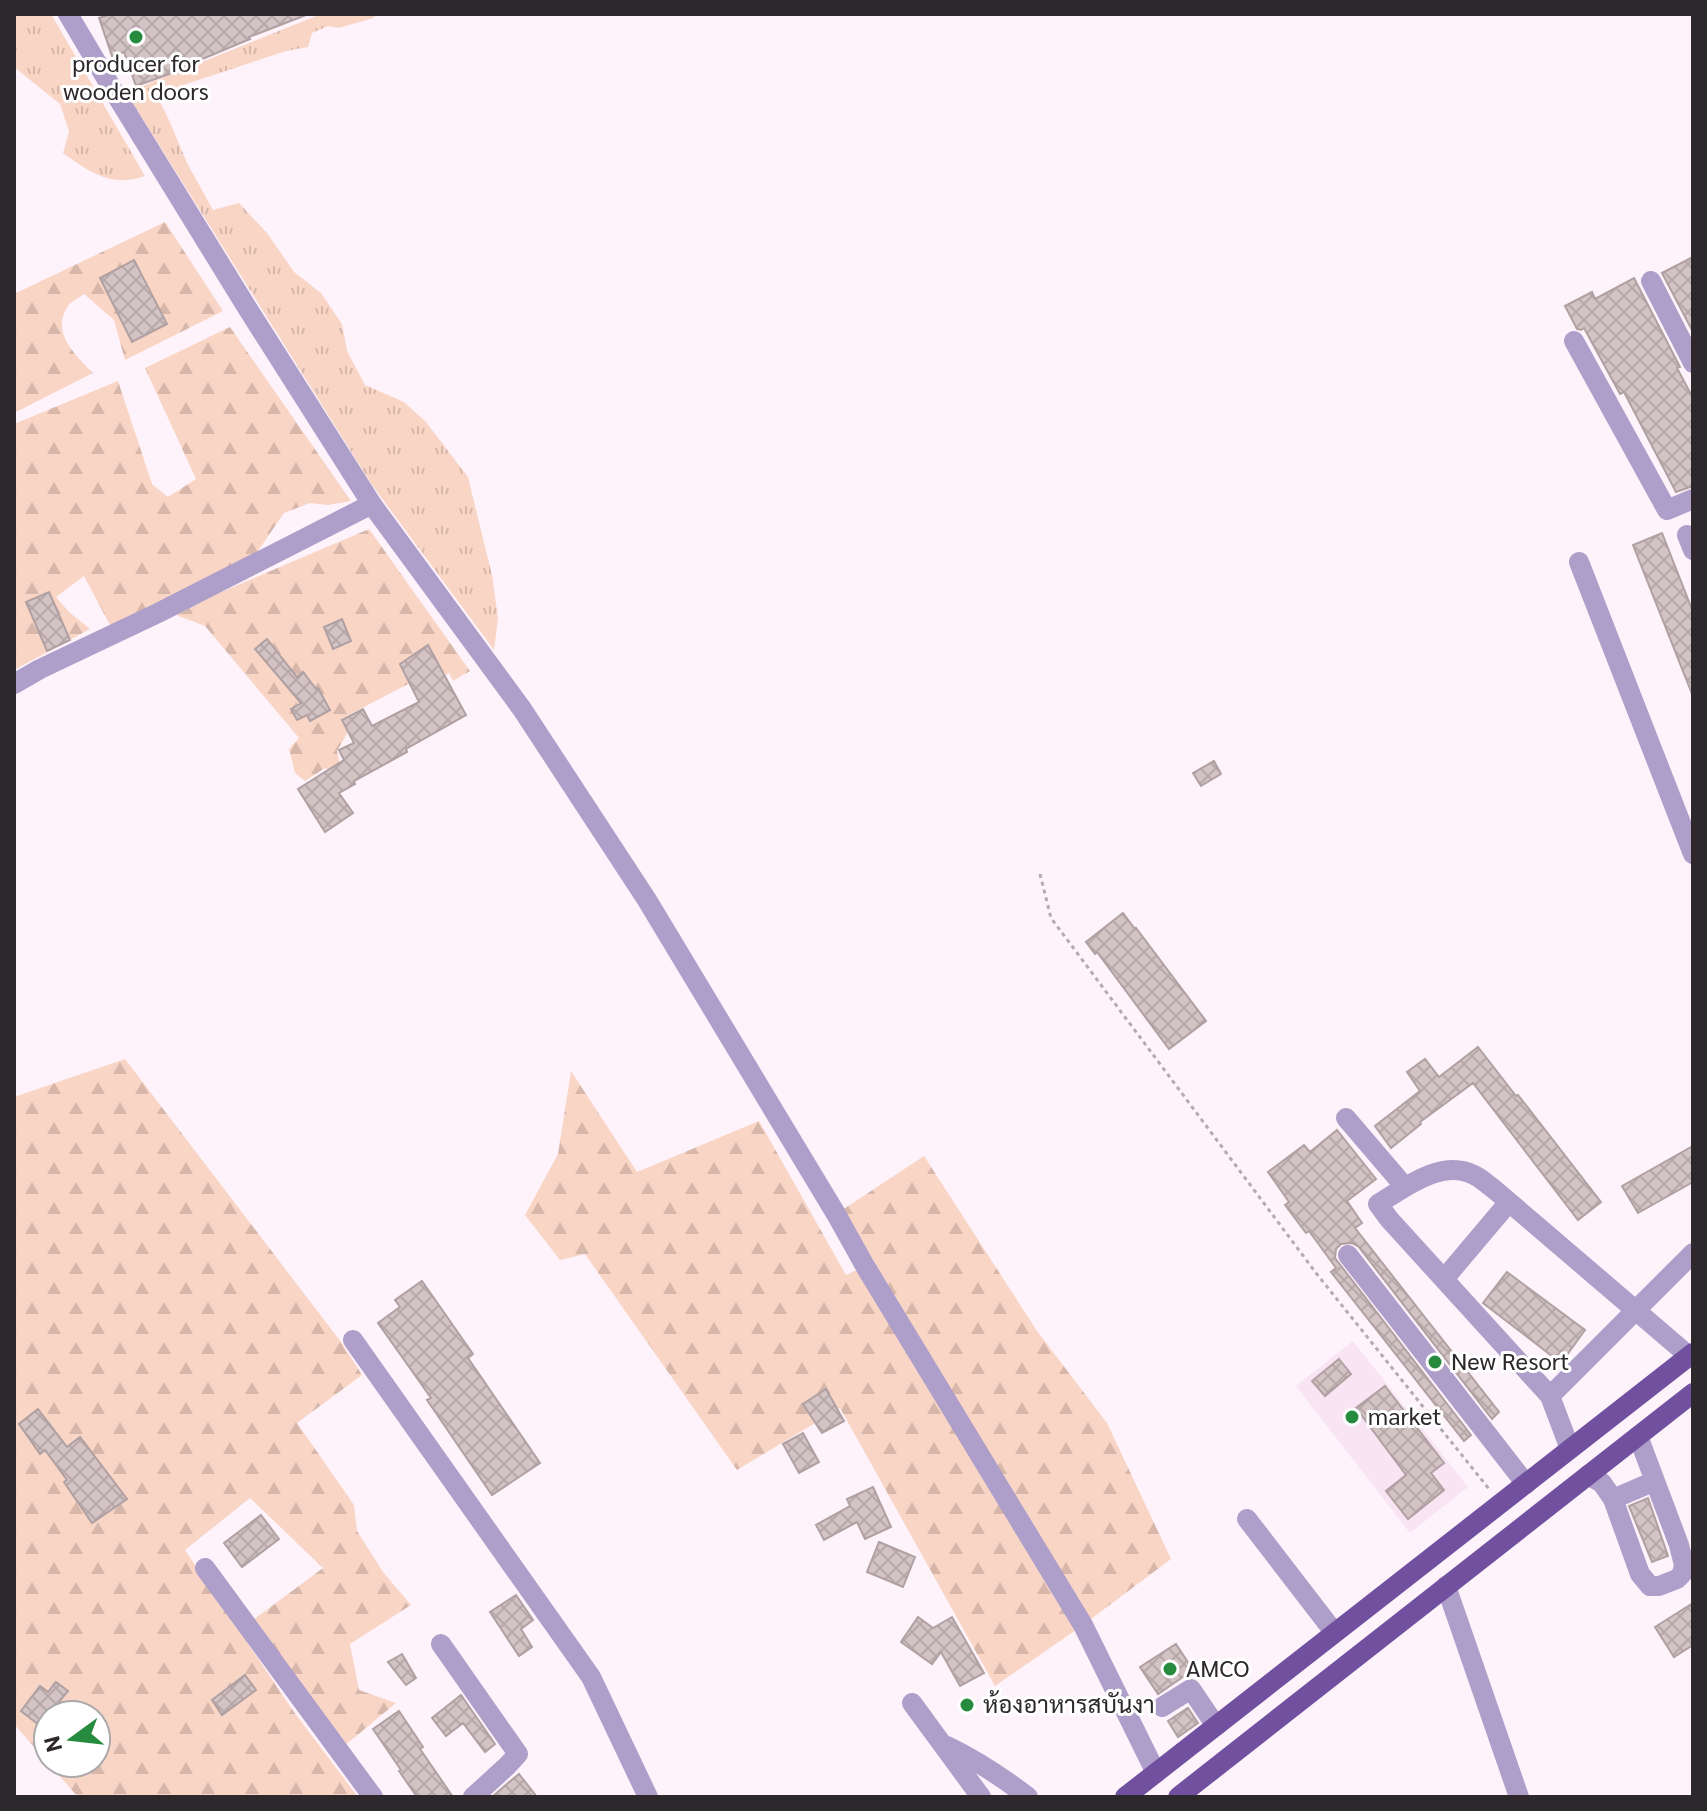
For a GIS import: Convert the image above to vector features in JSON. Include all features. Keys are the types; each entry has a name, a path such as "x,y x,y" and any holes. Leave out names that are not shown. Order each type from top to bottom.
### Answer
{"main road":[{"path":"1125,1797 1691,1355"},
{"path":"1178,1797 1693,1393"}],"street":[{"path":"68,14 246,306 372,504 522,709 647,900 1083,1625 1156,1773"},
{"path":"1651,281 1693,363"},
{"path":"1574,341 1667,510 1693,499"},
{"path":"14,684 372,504"},
{"path":"1579,562 1693,854"},
{"path":"1346,1118 1405,1187"},
{"path":"1570,1449 1550,1396 1378,1204 1423,1178 1455,1169 1474,1174 1691,1355"},
{"path":"1444,1279 1509,1202"},
{"path":"1550,1396 1693,1253"},
{"path":"1348,1255 1526,1484"},
{"path":"353,1340 591,1677 648,1797"},
{"path":"1588,1475 1602,1483 1613,1499 1643,1580 1653,1586 1677,1579 1682,1574 1683,1560 1638,1436"},
{"path":"1613,1499 1655,1481"},
{"path":"1247,1519 1334,1632"},
{"path":"205,1568 373,1797"},
{"path":"1446,1586 1519,1797"},
{"path":"441,1644 518,1754 473,1797"},
{"path":"1162,1707 1191,1689 1216,1726"},
{"path":"912,1703 981,1797"},
{"path":"943,1744 1001,1776 1028,1797"}],"path":[{"path":"1040,874 1051,918 1316,1273 1501,1504"}],"shaded area":[{"path":"1353,1341 1468,1487 1410,1533 1296,1386"}],"green space":[{"path":"14,14 51,14 145,176 111,179 92,172 63,153 69,131 60,104 14,67"},
{"path":"321,14 377,14 339,28 328,26 312,33 308,47 286,51 156,94 187,163 213,210 239,203 267,233 294,272 321,293 342,324 347,351 365,385 404,402 426,422 468,477 492,575 498,618 494,650 372,485 129,97 135,89"},
{"path":"165,222 223,311 125,360 114,320 84,294 68,306 62,325 67,343 93,373 14,413 14,294"},
{"path":"230,327 351,501 328,505 310,503 284,513 251,561 111,627 84,576 56,597 90,629 14,670 14,424 118,381 152,484 168,497 196,479 145,368"},
{"path":"369,529 470,671 453,681 449,673 446,675 444,672 410,683 341,719 348,732 337,751 343,777 325,768 305,781 295,773 289,749 299,738 205,626 176,615 219,593"},
{"path":"125,1059 341,1342 362,1375 297,1423 354,1505 357,1531 383,1572 411,1605 350,1644 359,1690 396,1703 343,1747 249,1623 323,1568 250,1498 185,1550 294,1712 358,1797 78,1797 62,1779 112,1779 112,1699 32,1699 32,1745 14,1724 14,1097"},
{"path":"571,1071 637,1172 759,1121 846,1275 865,1266 836,1214 924,1156 1037,1331 1107,1423 1171,1559 995,1686 840,1408 737,1470 585,1254 560,1260 525,1215 558,1154"}],"building":[{"path":"111,14 306,15 249,37 189,67 136,86 124,52 112,56 99,18"},
{"path":"1693,257 1693,332 1662,273"},
{"path":"134,260 167,324 132,342 100,278"},
{"path":"1634,278 1693,398 1693,486 1676,492 1624,392 1620,394 1584,328 1577,329 1565,306 1592,292 1595,299"},
{"path":"1662,533 1693,612 1692,694 1633,545"},
{"path":"49,592 70,640 47,651 26,602"},
{"path":"342,619 351,641 333,649 324,627"},
{"path":"267,639 297,677 303,672 318,688 330,710 310,721 307,715 297,720 291,709 301,703 255,649"},
{"path":"428,645 466,715 406,749 407,752 354,781 355,784 339,793 353,813 325,832 298,789 344,760 339,750 354,743 342,720 363,709 372,726 419,702 400,664"},
{"path":"1214,761 1221,774 1201,786 1193,773"},
{"path":"1123,913 1206,1021 1169,1049 1097,952 1095,954 1086,942"},
{"path":"1478,1047 1601,1202 1578,1220 1473,1083 1391,1148 1375,1126 1420,1091 1407,1072 1425,1059 1439,1077"},
{"path":"1337,1130 1376,1179 1347,1201 1362,1223 1355,1228 1499,1412 1492,1419 1358,1246 1341,1244 1336,1249 1335,1258 1471,1435 1464,1441 1331,1272 1336,1268 1285,1205 1289,1202 1268,1172 1304,1145 1310,1152"},
{"path":"1693,1146 1693,1182 1638,1213 1622,1186"},
{"path":"1507,1272 1585,1330 1561,1363 1483,1303"},
{"path":"422,1281 473,1354 468,1358 540,1463 492,1495 427,1400 431,1398 378,1323 400,1307 395,1300"},
{"path":"1339,1359 1351,1374 1325,1396 1312,1381"},
{"path":"1385,1386 1444,1463 1431,1473 1444,1490 1408,1519 1386,1491 1406,1475 1356,1408"},
{"path":"826,1389 844,1421 822,1433 803,1404"},
{"path":"38,1409 67,1447 80,1437 127,1499 92,1523 45,1450 40,1454 19,1424"},
{"path":"803,1433 819,1462 799,1473 783,1444"},
{"path":"873,1487 891,1527 865,1539 857,1522 824,1540 816,1525 850,1506 847,1499"},
{"path":"1648,1498 1668,1556 1652,1562 1629,1506"},
{"path":"261,1515 279,1539 242,1567 224,1543"},
{"path":"879,1542 915,1557 903,1587 867,1572"},
{"path":"516,1595 533,1620 521,1629 532,1647 519,1656 490,1612"},
{"path":"1693,1603 1693,1645 1674,1657 1655,1627"},
{"path":"918,1617 933,1628 952,1617 984,1673 960,1686 941,1652 932,1664 901,1642"},
{"path":"1176,1644 1193,1670 1158,1694 1140,1667"},
{"path":"402,1654 416,1678 406,1685 388,1662"},
{"path":"245,1675 256,1690 222,1715 212,1700"},
{"path":"56,1682 68,1691 61,1699 32,1699 32,1720 21,1711 40,1686 48,1692"},
{"path":"461,1695 495,1744 485,1752 463,1723 446,1736 432,1718"},
{"path":"1188,1708 1198,1723 1178,1737 1168,1721"},
{"path":"399,1711 423,1747 420,1749 453,1797 417,1797 399,1771 373,1729"},
{"path":"519,1774 537,1797 492,1797 508,1783"}],"place":[{"name":"producer for wooden doors","path":"136,37"},
{"name":"New Resort","path":"1435,1362"},
{"name":"market","path":"1352,1417"},
{"name":"AMCO","path":"1170,1669"},
{"name":"ห้องอาหารสบันงา","path":"967,1705"}]}
